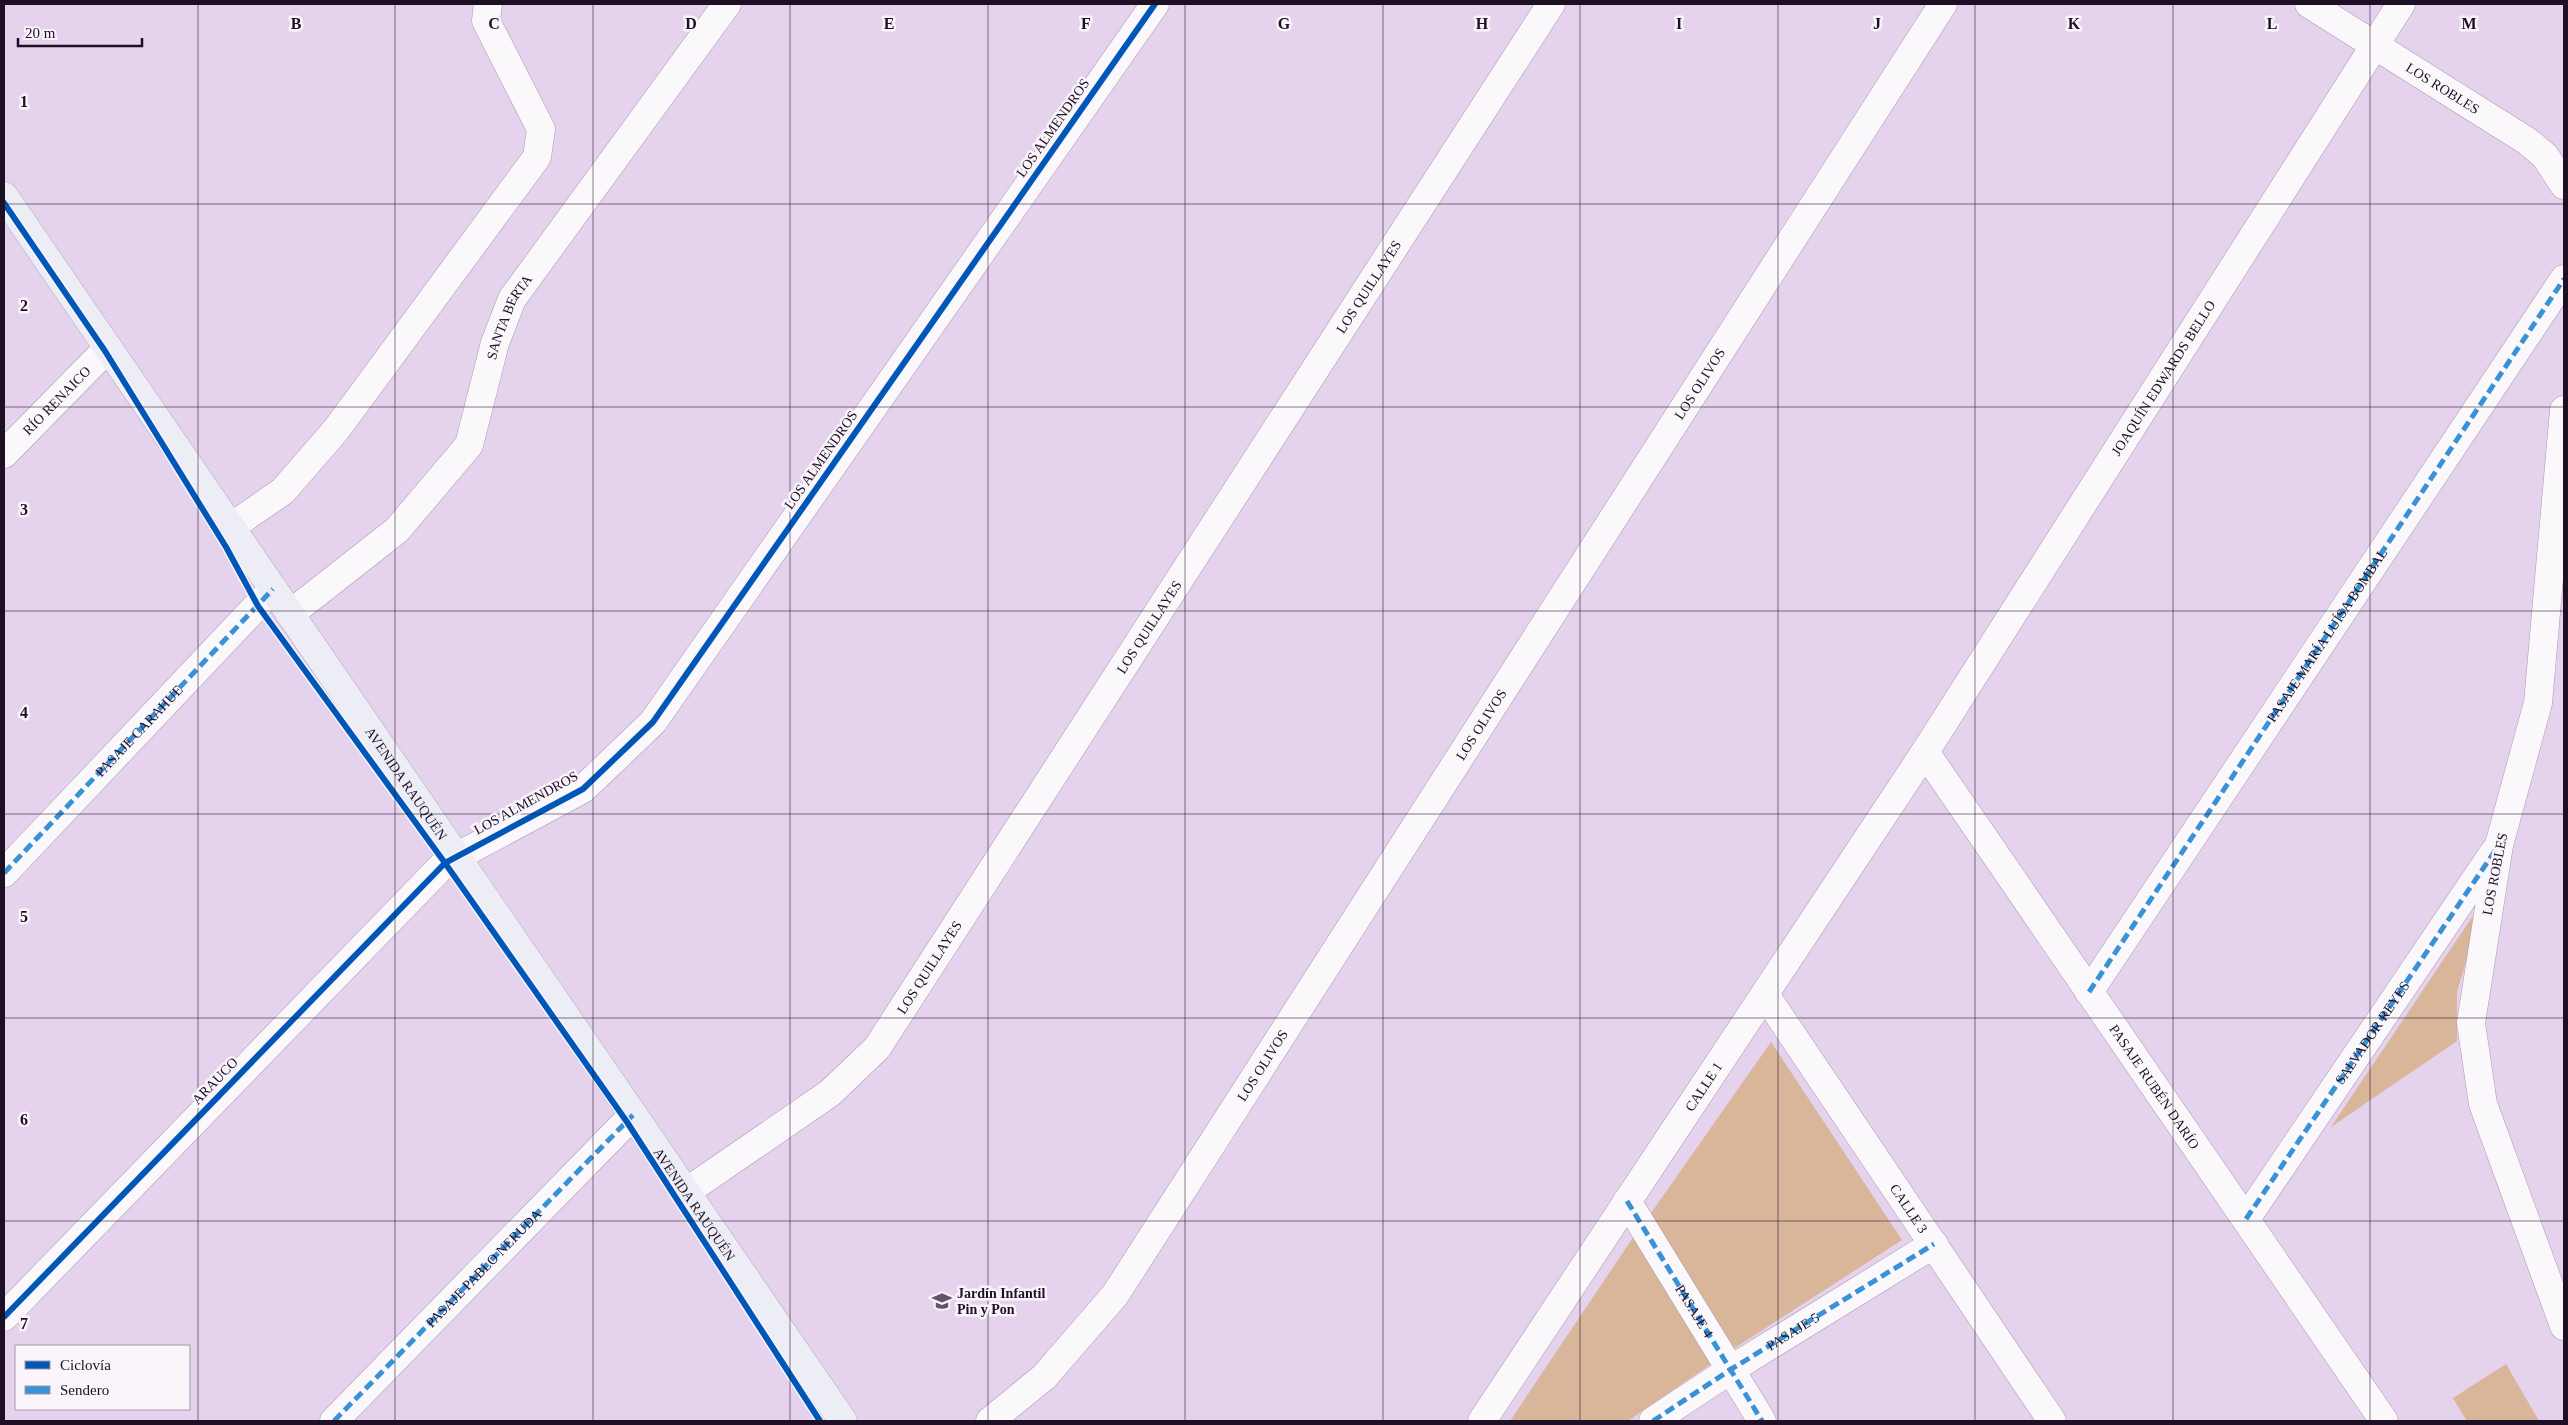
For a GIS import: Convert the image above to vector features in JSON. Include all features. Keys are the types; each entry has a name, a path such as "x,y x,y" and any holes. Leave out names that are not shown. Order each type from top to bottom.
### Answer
{"main road":[{"name":"AVENIDA RAUQUÉN","path":"4,196 290,614 450,859 633,1115 843,1421"}],"street":[{"path":"231,527 283,491 336,430 537,158 541,129 486,21 488,4"},
{"name":"SANTA BERTA","path":"290,614 397,530 470,445 495,343 512,299 727,4"},
{"name":"LOS ALMENDROS","path":"450,859 583,789 653,722 1155,4"},
{"name":"LOS QUILLAYES","path":"686,1192 830,1093 876,1048 1551,4"},
{"name":"LOS OLIVOS","path":"990,1421 1044,1377 1115,1295 1944,4"},
{"name":"LOS ROBLES","path":"2309,4 2527,142 2544,156 2564,185"},
{"name":"JOAQUÍN EDWARDS BELLO","path":"1926,752 2401,4"},
{"name":"PASAJE MARÍA LUÍSA BOMBAL","path":"2089,992 2564,279"},
{"name":"RÍO RENAICO","path":"4,454 108,348"},
{"name":"LOS ROBLES","path":"2564,410 2538,703 2499,845 2470,1022 2483,1104 2564,1326"},
{"name":"PASAJE CARAHUE","path":"4,873 273,589"},
{"name":"PASAJE RUBÉN DARÍO","path":"1926,752 2384,1421"},
{"name":"CALLE 1","path":"1482,1421 1627,1201 1766,996 1926,752"},
{"name":"SALVADOR REYES","path":"2246,1219 2499,845"},
{"name":"ARAUCO","path":"4,1317 450,859"},
{"name":"CALLE 3","path":"1766,996 2052,1421"},
{"name":"PASAJE PABLO NERUDA","path":"334,1421 633,1115"},
{"name":"PASAJE 4","path":"1627,1201 1762,1421"},
{"name":"PASAJE 5","path":"1653,1421 1730,1370 1934,1244"}],"shaded area":[{"path":"2485,898 2457,992 2457,1041 2331,1127"},
{"path":"1771,1042 1902,1240 1730,1351 1649,1216"},
{"path":"1634,1236 1711,1364 1628,1421 1510,1421"},
{"path":"2506,1364 2539,1421 2467,1421 2453,1398"}],"marked path":[{"path":"2089,992 2564,279"},
{"path":"4,873 273,589"},
{"path":"2246,1219 2499,845"},
{"path":"334,1421 633,1115"},
{"path":"1627,1201 1762,1421"},
{"path":"1653,1421 1730,1370 1934,1244"}],"cycle path":[{"path":"4,1317 445,863 583,789 653,722 1155,4"},
{"path":"4,203 105,351 226,547 258,606 445,863 627,1122 820,1421"}],"place":[{"name":"Jardín Infantil Pin y Pon","path":"942,1301"}]}
